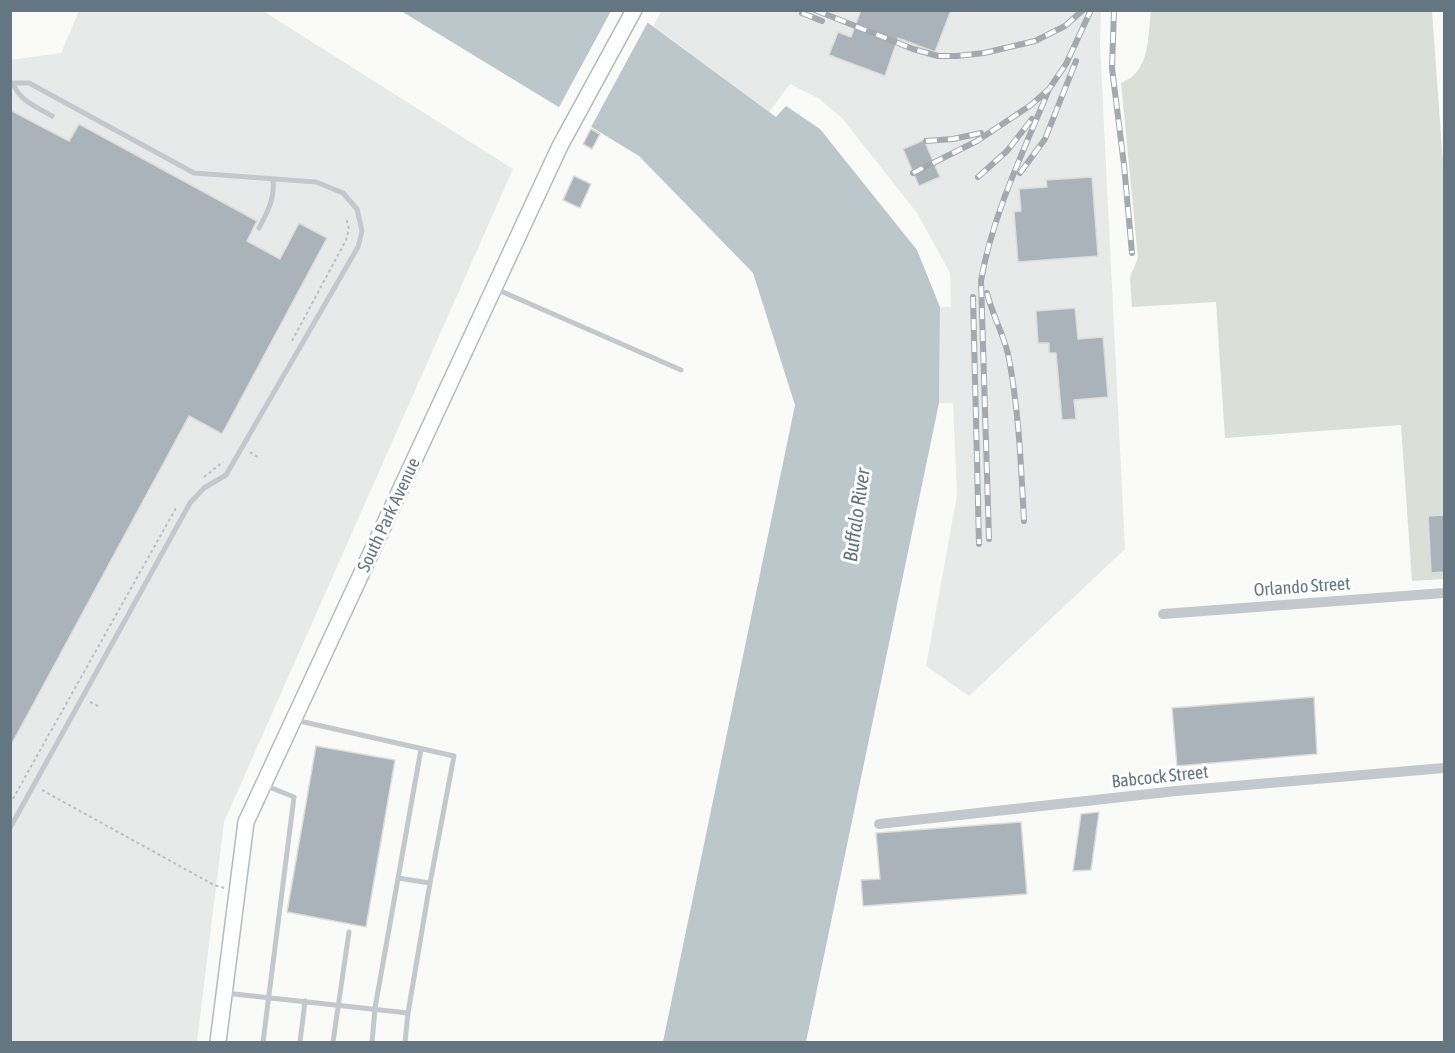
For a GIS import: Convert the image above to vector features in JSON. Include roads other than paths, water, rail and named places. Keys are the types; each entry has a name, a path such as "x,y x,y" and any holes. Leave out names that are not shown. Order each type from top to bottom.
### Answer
{"street":[{"name":"South Park Avenue","path":"218,1042 244,830 262,784 294,720 560,146 634,10"},
{"name":"Orlando Street","path":"1163,614 1444,593"},
{"name":"Babcock Street","path":"879,824 1176,791 1444,768"}],"lane":[{"path":"10,828 189,503 204,488 226,475 358,247 362,231 357,209 343,193 316,182 194,173 29,83 12,83 22,99 52,116"},
{"path":"259,228 272,204 273,179"},
{"path":"494,288 681,370"},
{"path":"294,720 454,756 430,883 405,1042"},
{"path":"372,1042 375,1008 421,749"},
{"path":"262,784 294,797 263,1042"},
{"path":"398,878 430,883"},
{"path":"333,1042 349,932"},
{"path":"225,993 408,1013"},
{"path":"300,1042 305,1001"}],"water":[{"name":"Buffalo River","path":"401,11 632,11 776,117 786,106 820,129 917,250 940,307 939,403 806,1042 663,1042 795,405 753,273 639,156"}],"railway":[{"path":"815,10 913,49 938,56 984,53 1035,41 1065,26 1083,10"},
{"path":"913,173 977,141 1031,105 1049,89 1066,64 1091,10"},
{"path":"1114,10 1112,68 1132,253"},
{"path":"802,13 822,21"},
{"path":"1020,173 1045,139 1076,61"},
{"path":"989,539 981,281 1001,208 1049,89"},
{"path":"978,177 1007,151 1032,119"},
{"path":"926,141 953,139 981,133"},
{"path":"987,293 1006,346 1012,375 1019,438 1024,521"},
{"path":"973,297 979,544"}]}
